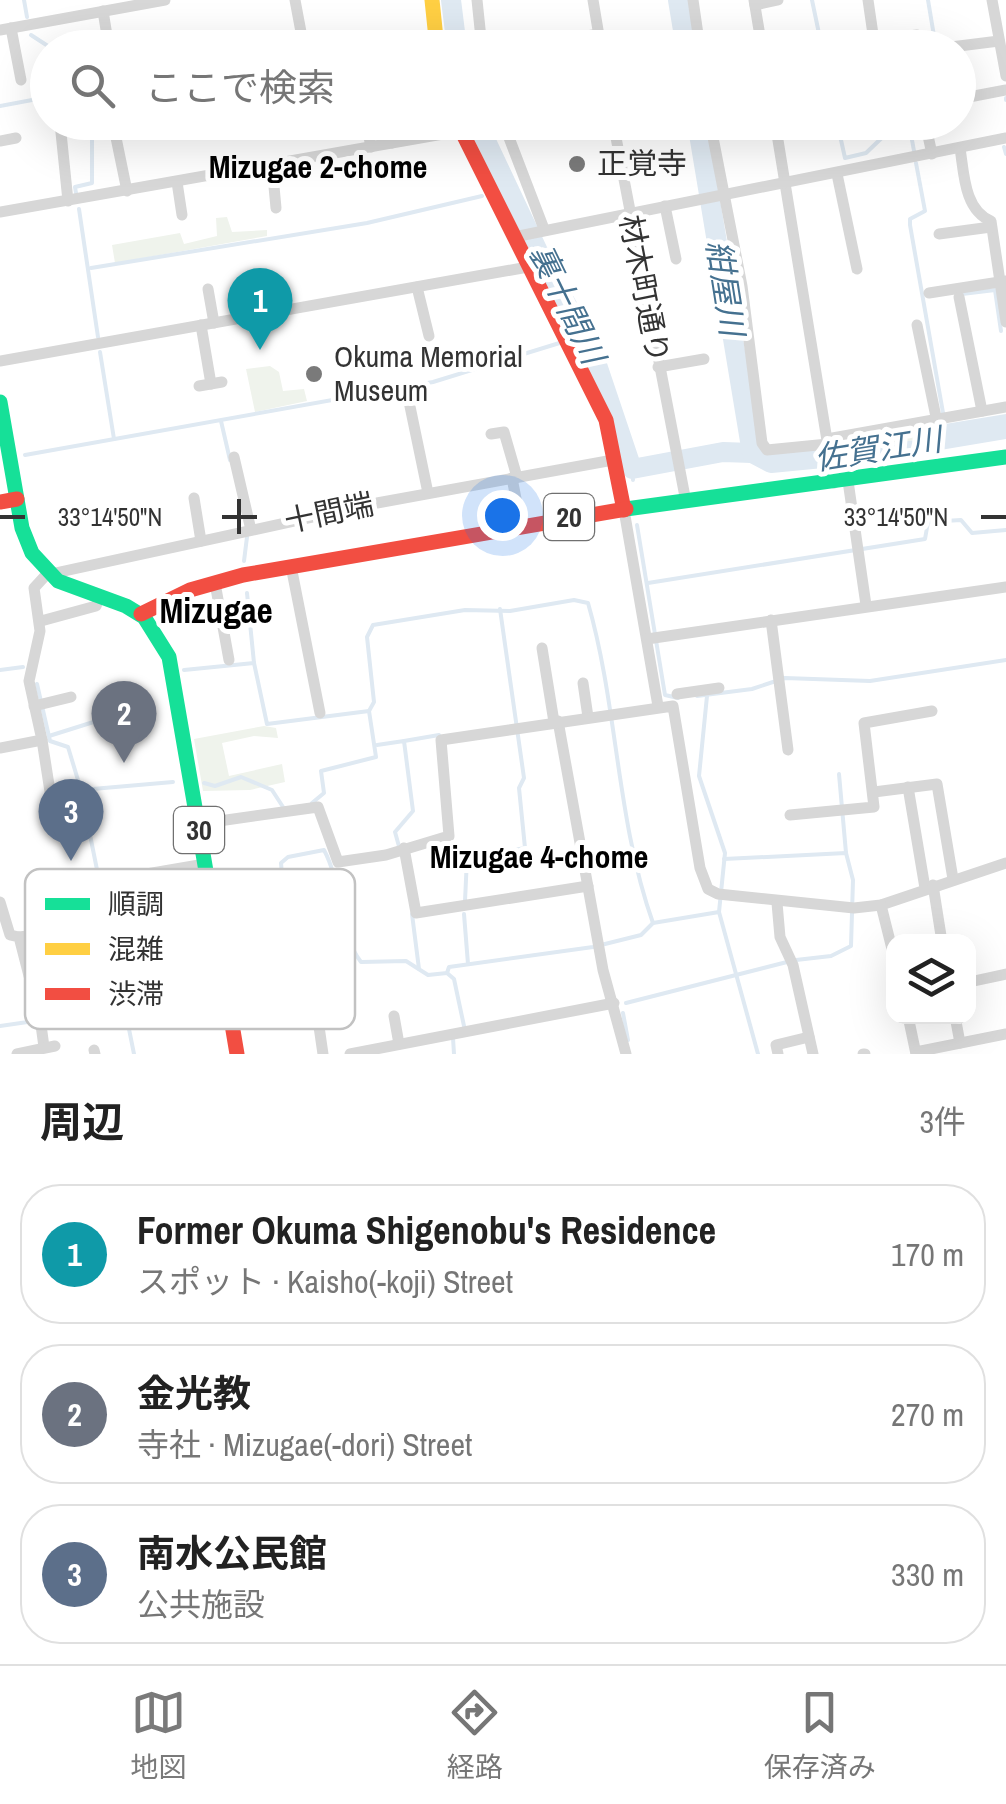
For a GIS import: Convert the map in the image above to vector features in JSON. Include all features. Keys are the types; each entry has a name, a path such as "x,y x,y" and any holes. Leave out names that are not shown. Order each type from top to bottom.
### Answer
{"main road":[{"path":"432,0 435,30"},
{"path":"465,140 606,420 624,510"},
{"path":"0,402 8,500 26,544 46,575 141,614"},
{"name":"20","path":"141,614 169,596 215,582 520,517 624,510 1006,457"},
{"name":"30","path":"141,614 157,631 168,657 206,869"},
{"name":"30","path":"233,1029 237,1054"}],"street":[{"path":"21,80 6,29 165,0"},
{"path":"295,0 301,30"},
{"path":"477,0 480,30"},
{"path":"593,0 598,30"},
{"path":"693,0 697,30"},
{"path":"759,30 754,2 778,0"},
{"path":"868,0 872,30"},
{"path":"992,0 1006,76"},
{"path":"103,11 106,30"},
{"path":"976,44 1000,41"},
{"path":"976,96 1006,90"},
{"path":"0,141 16,138"},
{"path":"515,236 1006,138"},
{"path":"62,140 68,201"},
{"path":"116,140 127,191"},
{"path":"370,140 371,147"},
{"path":"0,212 404,140"},
{"path":"510,140 543,229"},
{"name":"材木町通り","path":"617,140 686,502"},
{"path":"713,140 742,286 762,443 767,450 828,443 941,417 1006,407"},
{"path":"778,140 832,465 841,482 866,605"},
{"path":"929,140 932,154"},
{"path":"960,148 968,198 991,224 1003,281 1006,322"},
{"path":"272,165 276,208"},
{"path":"837,174 857,269"},
{"path":"178,182 182,215"},
{"path":"665,206 676,259"},
{"path":"939,234 1006,219"},
{"path":"0,361 528,267"},
{"path":"930,293 1003,281"},
{"path":"416,287 428,336"},
{"path":"208,289 210,384"},
{"path":"959,298 982,411"},
{"path":"917,324 941,417"},
{"path":"658,367 704,358"},
{"path":"407,392 428,494"},
{"path":"491,434 504,432 520,517"},
{"path":"234,457 251,530"},
{"name":"十間端","path":"46,575 428,494 613,460"},
{"path":"194,498 200,542"},
{"path":"624,510 653,638 658,706"},
{"path":"291,566 320,713"},
{"path":"46,575 34,588 40,621 29,681 39,705 51,798"},
{"path":"215,582 229,660"},
{"path":"653,638 1006,587"},
{"path":"40,621 96,606 99,598"},
{"path":"772,620 788,750"},
{"path":"542,648 599,945 626,1054"},
{"path":"582,683 588,717"},
{"path":"677,694 719,688"},
{"path":"39,705 72,697"},
{"path":"198,824 318,807 338,862 400,849 450,836 441,740 658,706 676,708 700,868 708,889 720,895 851,908 881,905 1006,863"},
{"path":"790,815 874,808 864,723 932,711"},
{"path":"0,748 42,740"},
{"path":"874,792 937,784 953,879"},
{"path":"908,787 940,934"},
{"path":"400,849 416,913 588,886"},
{"path":"176,869 205,864"},
{"path":"0,902 10,935 25,936"},
{"path":"777,903 780,937 791,961 813,1054"},
{"path":"881,905 888,934"},
{"path":"18,937 25,962"},
{"path":"976,981 1006,974"},
{"path":"350,1054 407,1047 614,1003"},
{"path":"394,1016 407,1047"},
{"path":"910,1024 916,1053 1006,1034"},
{"path":"956,1024 960,1043"},
{"path":"17,1054 49,1046 43,1029"},
{"path":"319,1029 323,1054"},
{"path":"778,1054 776,1045 809,1037"}],"shaded area":[{"path":"227,217 232,232 267,230 267,236 115,263 112,245 180,233 184,244 217,236 216,218"},
{"path":"270,366 279,372 283,391 304,389 307,401 255,412 246,369"},
{"path":"943,425 940,437 836,450 835,445 848,439"},
{"path":"264,726 276,728 278,738 254,736 222,743 229,776 282,764 285,782 250,790 203,791 194,739"}],"water":[{"name":"佐賀江川","path":"1006,414 1006,439 839,467 836,450 940,437 945,424"}],"waterway":[{"path":"24,0 27,17"},
{"name":"裏十間川","path":"451,0 455,30"},
{"name":"紺屋川","path":"678,0 683,30"},
{"path":"812,0 818,30"},
{"path":"928,0 933,30"},
{"path":"0,106 30,100"},
{"path":"76,193 75,187 92,183 92,140"},
{"name":"裏十間川","path":"485,140 543,262 592,350 632,469 723,452 752,453 771,463 864,454"},
{"name":"紺屋川","path":"700,140 752,453"},
{"path":"841,140 845,158 866,153 880,140"},
{"path":"912,140 914,151"},
{"path":"1004,147 1006,154"},
{"name":"佐賀江川","path":"916,163 925,211 910,219 910,225 945,424"},
{"path":"91,268 367,223 482,196"},
{"path":"79,209 98,337"},
{"path":"962,294 995,290 1001,331"},
{"path":"25,455 433,382 566,341"},
{"path":"100,352 114,439"},
{"path":"221,421 230,460"},
{"path":"632,469 633,480"},
{"path":"648,583 925,539 928,522 961,520 972,533 1006,530"},
{"path":"637,525 665,695 678,698"},
{"path":"244,561 247,537"},
{"path":"247,593 254,663"},
{"path":"369,711 374,702 367,637 373,625 465,610 510,611 574,600 588,603 606,682 631,844 653,923"},
{"path":"465,901 467,858 525,848 519,788 524,778 500,609"},
{"path":"697,696 752,689 785,678 870,681 1006,660"},
{"path":"184,670 254,663 267,724 369,711 376,757 321,771 324,793 312,803"},
{"path":"0,670 23,667"},
{"path":"37,684 50,741 68,747 97,869"},
{"path":"707,696 699,776 725,853 719,912 758,1054"},
{"path":"49,736 138,708"},
{"path":"404,741 439,735"},
{"path":"377,745 404,741 413,811 395,832 400,850"},
{"path":"839,774 846,853"},
{"path":"204,783 215,786 241,777 272,790 283,807"},
{"path":"81,790 173,782"},
{"path":"282,869 281,863 288,857 324,850 331,869"},
{"path":"724,859 846,853 853,880 851,946 831,956 796,960"},
{"path":"355,952 361,962 406,961 428,975 447,973 449,967 593,947 641,935 653,923 719,912"},
{"path":"412,914 419,969"},
{"path":"464,914 468,964"},
{"path":"626,1003 787,962"},
{"path":"447,973 454,979 464,1026"},
{"path":"623,1013 628,1040"},
{"path":"0,1026 25,1022"},
{"path":"129,1029 134,1054"},
{"path":"453,1038 454,1054"}],"traffic: fast":[{"path":"0,402 22,528 32,553 58,581 126,606 144,617 169,657 206,869"},
{"path":"626,509 1006,457"}],"traffic: slow":[{"path":"432,0 435,30"}],"traffic: jam":[{"path":"466,140 606,420 624,510"},
{"path":"0,502 17,499"},
{"path":"141,614 190,590 243,575 626,509"},
{"path":"233,1029 237,1054"}],"place":[{"name":"正覚寺","path":"577,164"},
{"name":"Former Okuma Shigenobu's Residence","path":"260,350"},
{"name":"Okuma Memorial Museum","path":"314,374"},
{"name":"金光教","path":"124,763"},
{"name":"南水公民館","path":"71,861"}],"district":[{"name":"Mizugae 2-chome","path":"318,167"},
{"name":"Mizugae","path":"216,611"},
{"name":"Mizugae 4-chome","path":"539,857"}]}
